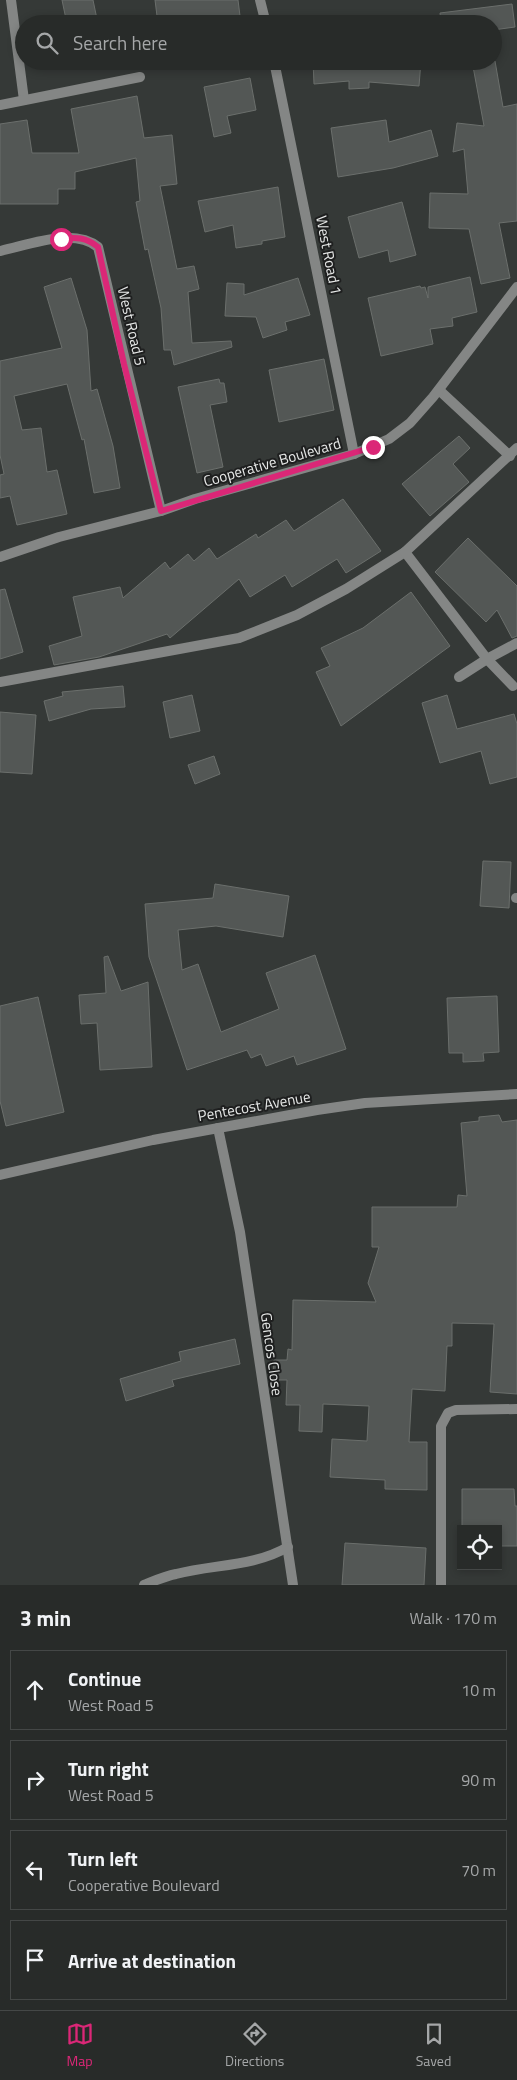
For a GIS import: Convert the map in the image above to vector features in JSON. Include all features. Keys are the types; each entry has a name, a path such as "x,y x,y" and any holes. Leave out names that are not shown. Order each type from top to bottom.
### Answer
{"street":[{"path":"10,0 15,36"},
{"path":"260,0 264,15"},
{"path":"20,70 24,100"},
{"name":"West Road 1","path":"276,70 354,454"},
{"path":"0,105 140,77"},
{"name":"West Road 5","path":"0,251 74,237 89,240 98,247 124,364 161,511"},
{"name":"Cooperative Boulevard","path":"0,557 59,537 161,511 195,499 373,447 401,431 439,390 517,287"},
{"path":"0,682 239,638 297,615 346,589 406,552 514,452 439,390"},
{"path":"406,552 487,659 514,686"},
{"path":"460,677 487,659 517,643"},
{"name":"Pentecost Avenue","path":"0,1175 146,1141 365,1103 517,1094"},
{"name":"Gencos Close","path":"218,1128 240,1232 256,1354 293,1585"},
{"path":"440,1585 441,1426 444,1418 456,1410 517,1409"},
{"path":"144,1585 176,1574 257,1561 288,1547"}],"building":[{"path":"62,0 93,0 96,15 65,15"},
{"path":"155,0 238,0 240,15 157,15"},
{"path":"512,4 515,27 502,29 502,15 440,15 440,13"},
{"path":"313,70 420,70 419,86 369,82 369,88 349,89 349,81 314,84"},
{"path":"474,70 497,70 503,107 517,104 517,221 499,223 510,278 481,284 469,229 429,228 430,193 468,194 464,149 453,152 457,123 484,126"},
{"path":"250,78 256,110 227,116 231,133 214,137 204,87"},
{"path":"137,96 144,138 172,135 177,184 160,186 177,269 194,266 199,289 188,292 192,343 231,341 232,347 174,365 171,350 164,350 161,308 148,249 145,250 136,202 140,201 136,158 75,172 75,189 58,189 58,204 0,204 0,124 27,120 32,153 79,153 71,109"},
{"path":"386,120 389,142 431,130 438,156 393,168 338,177 331,128"},
{"path":"278,187 285,237 262,241 262,244 236,248 233,225 205,232 198,201"},
{"path":"402,202 416,255 390,262 388,250 359,258 348,217"},
{"path":"470,277 477,312 452,318 453,326 430,329 433,344 381,356 368,298 420,286 421,288 425,287 428,298 428,287"},
{"path":"71,278 87,330 91,391 97,389 113,446 120,488 94,493 84,439 82,440 67,384 14,396 22,430 41,428 47,472 57,470 67,514 17,525 10,496 0,498 0,475 4,474 0,455 0,361 62,348 44,287"},
{"path":"298,278 310,315 285,322 287,330 263,338 256,317 225,316 227,283 244,284 244,295"},
{"path":"324,359 334,410 279,422 269,370"},
{"path":"219,379 220,383 224,383 227,402 210,405 223,467 197,473 178,387"},
{"path":"459,436 470,448 453,464 469,482 430,516 402,484"},
{"path":"343,499 381,551 346,573 337,559 292,587 285,575 250,597 239,579 170,638 167,634 99,657 54,665 49,646 82,636 73,597 120,587 123,598 165,562 170,569 188,554 194,561 209,548 217,559 256,534 258,538 286,520 294,531"},
{"path":"468,538 517,586 517,636 512,638 497,610 486,622 435,572"},
{"path":"5,589 23,652 0,659 0,590"},
{"path":"411,592 450,646 341,726 316,672 330,666 321,648 363,628"},
{"path":"123,686 125,707 91,709 49,721 44,701 63,696 62,692"},
{"path":"192,695 200,731 170,738 163,702"},
{"path":"447,695 457,729 514,714 517,724 517,777 490,784 481,751 440,763 422,703"},
{"path":"0,712 36,715 32,774 0,772"},
{"path":"214,756 220,774 195,784 188,765"},
{"path":"483,861 511,862 509,908 480,906"},
{"path":"215,884 289,896 283,937 216,926 178,930 182,970 198,964 221,1032 279,1009 266,973 315,955 346,1049 297,1065 294,1056 266,1066 261,1054 251,1058 247,1050 187,1070 149,957 145,904 213,898"},
{"path":"108,956 121,991 148,982 152,1067 100,1070 97,1023 81,1024 79,995 106,993 104,957"},
{"path":"497,996 499,1052 483,1053 484,1061 463,1062 463,1053 449,1053 447,998"},
{"path":"38,997 64,1112 6,1126 0,1101 0,1006"},
{"path":"499,1115 502,1122 517,1120 517,1394 490,1392 494,1324 452,1323 452,1346 447,1346 445,1391 412,1389 409,1442 427,1442 427,1490 385,1489 385,1480 330,1477 332,1439 367,1441 369,1406 323,1404 322,1432 299,1431 300,1405 286,1405 287,1380 273,1380 274,1360 287,1360 288,1349 292,1350 293,1300 376,1302 368,1283 379,1247 372,1247 372,1207 457,1207 458,1195 467,1196 461,1123 479,1121 479,1117"},
{"path":"235,1339 240,1364 172,1380 174,1386 126,1401 120,1379 181,1361 179,1352"},
{"path":"462,1489 514,1489 515,1506 517,1506 517,1546 502,1546 502,1525 462,1525"},
{"path":"345,1543 426,1548 424,1585 342,1585"}],"route":[{"path":"61,239 74,237 89,240 98,247 124,364 161,511 195,499 373,447"}]}
